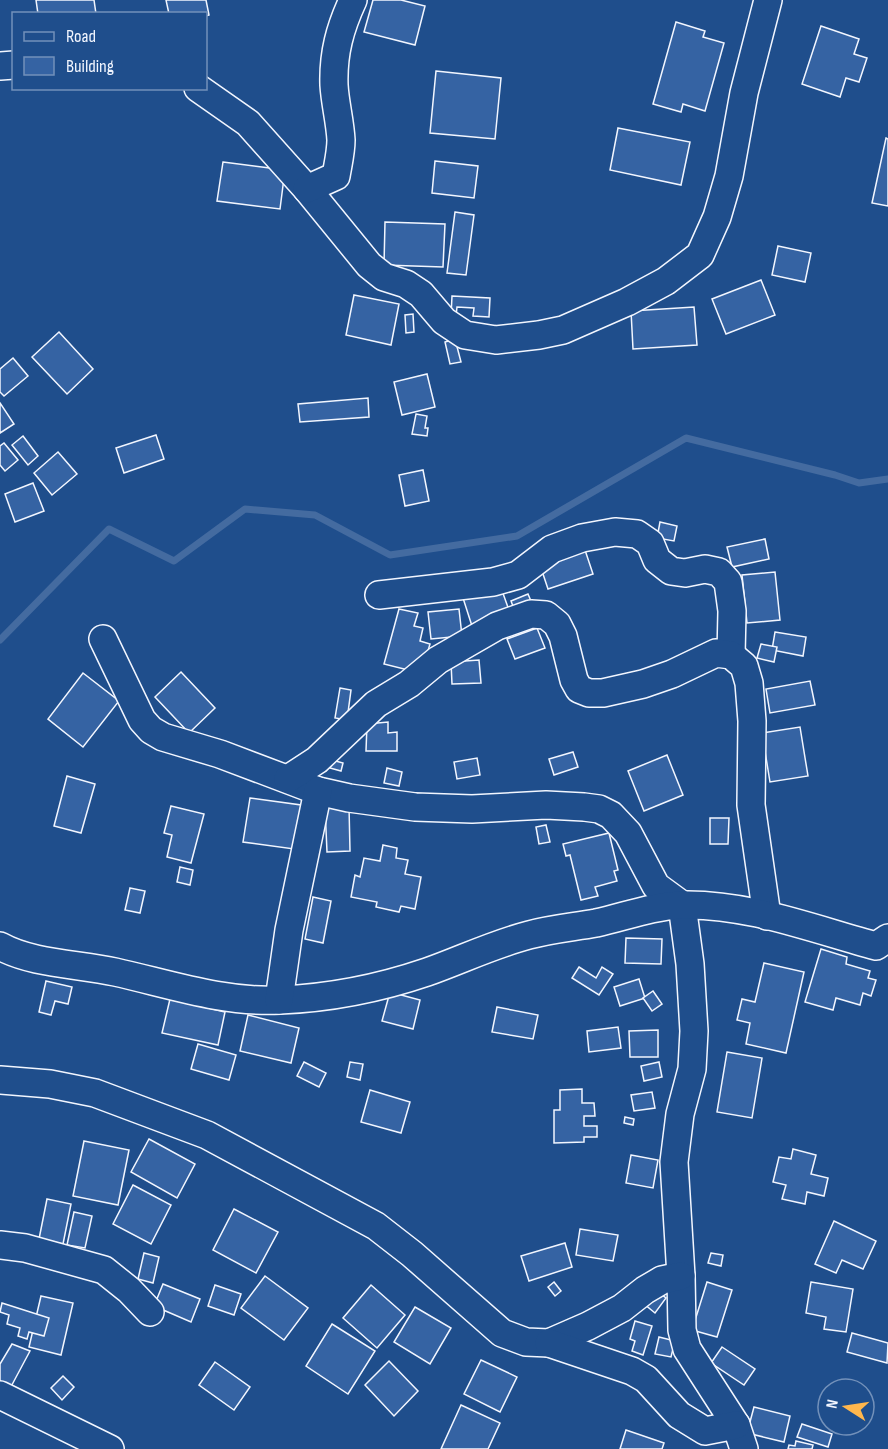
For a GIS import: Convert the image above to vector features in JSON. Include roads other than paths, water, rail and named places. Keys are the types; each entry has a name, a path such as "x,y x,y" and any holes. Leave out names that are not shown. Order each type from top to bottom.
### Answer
{"street":[{"path":"307,189 336,176 341,138 334,87 334,64 340,27 353,0"},
{"path":"201,90 248,123 307,189 369,265 384,277 406,284 421,294 444,321 465,335 496,340 563,330 666,281 700,255 717,217 729,176 744,93 768,0"},
{"path":"380,594 493,582 518,576 552,549 582,538 615,532 637,534 650,543 657,560 671,571 685,573 705,569 719,572 728,582 732,611 731,655"},
{"path":"288,778 317,760 376,704 409,684 438,660 497,626 531,614 546,615 557,624 563,636 574,680 579,689 589,693 603,693 643,684 672,674 716,653 731,655 744,666 749,683 752,721 751,805 767,916"},
{"path":"103,639 142,720 151,730 163,737 220,754 318,791 349,798 414,807 472,809 546,805 584,807 599,809 611,815 628,833 656,886 682,905 690,964 694,1031 692,1069 680,1114 674,1162 682,1330 687,1349 740,1437"},
{"path":"279,1000 289,930 318,791"},
{"path":"0,946 49,962 112,971 200,992 241,998 279,1000 334,995 387,984 529,935 682,905 722,907 767,916 884,947"},
{"path":"0,1080 50,1084 95,1093 207,1135 376,1226 412,1254 502,1333 526,1342 549,1343 632,1371 646,1379 679,1415 705,1431 740,1437"},
{"path":"0,1245 25,1248 104,1270 129,1290 150,1312"},
{"path":"549,1343 622,1308 662,1280 681,1276"},
{"path":"0,1395 110,1449"}],"waterway":[{"path":"0,640 109,529 174,561 245,509 315,515 390,555 517,536 686,438 859,483 888,479"}]}
